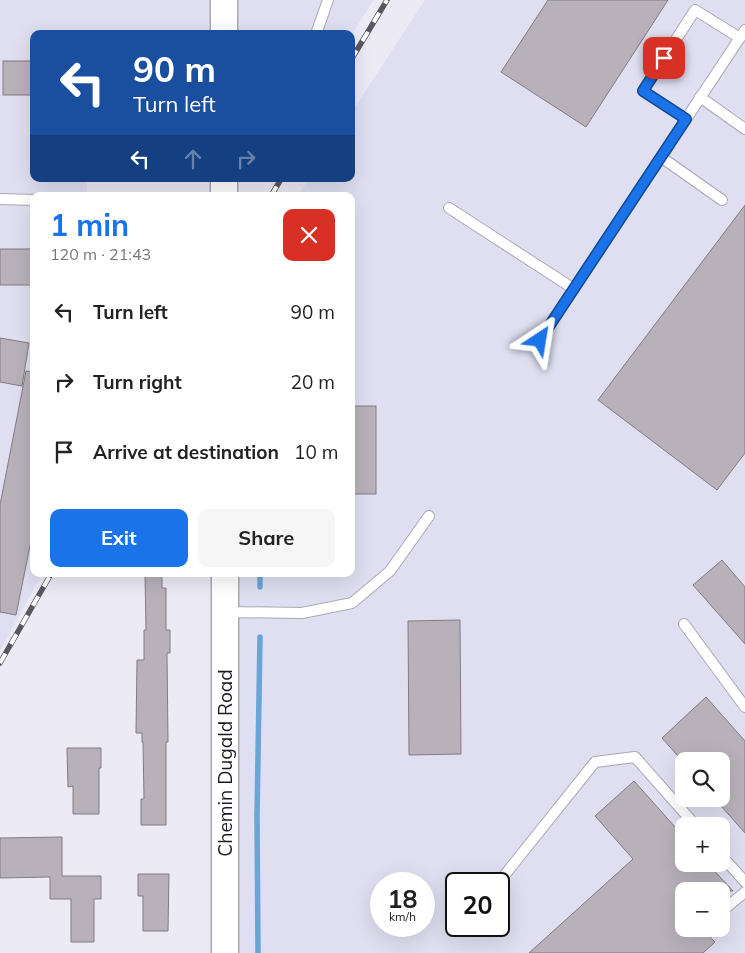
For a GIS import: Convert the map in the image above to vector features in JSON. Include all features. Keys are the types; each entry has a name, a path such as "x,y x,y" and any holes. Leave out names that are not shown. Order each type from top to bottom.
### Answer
{"street":[{"path":"224,0 224,30"},
{"name":"Chemin Dugald Road","path":"225,577 225,953"}],"lane":[{"path":"317,30 328,0"},
{"path":"540,340 574,289 700,98 742,34 696,10 643,91 686,119"},
{"path":"700,98 745,129"},
{"path":"661,157 722,200"},
{"path":"0,199 30,200"},
{"path":"449,208 574,289"},
{"path":"225,612 302,613 352,604 390,571 429,516"},
{"path":"684,624 745,707"},
{"path":"507,872 595,762 635,757 688,817"},
{"path":"730,865 745,882"},
{"path":"730,904 745,892"}],"shaded area":[{"path":"0,0 374,0 354,30 30,30 30,182 87,182 87,192 30,192 30,577 40,577 0,651"},
{"path":"425,0 745,0 745,953 236,953 236,577 355,577 355,192 300,192 307,182 355,182 355,107"}],"building":[{"path":"548,0 668,0 586,127 501,72"},
{"path":"3,61 30,61 30,95 3,95"},
{"path":"745,205 745,453 717,490 598,400"},
{"path":"0,249 30,249 30,285 0,285"},
{"path":"0,338 29,343 22,386 0,382"},
{"path":"26,371 30,372 30,546 16,615 0,612 0,505"},
{"path":"355,406 376,406 376,494 355,494"},
{"path":"722,560 745,587 745,644 693,585"},
{"path":"145,577 162,577 162,588 166,588 166,630 170,630 170,653 167,653 168,742 166,742 166,825 141,825 141,799 144,799 143,742 142,733 136,733 137,660 144,660 144,630 146,630"},
{"path":"460,620 461,754 409,755 408,621"},
{"path":"706,697 745,741 745,833 722,807 730,807 730,752 675,753 662,738"},
{"path":"67,748 101,748 99,814 73,814 73,786 68,787"},
{"path":"634,781 675,827 675,872 715,872 725,882 675,882 675,937 710,937 715,942 703,953 529,953 633,859 595,816"},
{"path":"62,837 62,876 101,876 101,899 94,899 94,942 71,942 71,899 50,899 50,877 0,878 0,838"},
{"path":"138,874 169,874 168,931 143,931 143,896 138,896"}],"waterway":[{"path":"260,577 260,587"},
{"path":"258,953 257,816 260,637"}],"railway":[{"path":"355,53 387,0"},
{"path":"273,192 279,182"},
{"path":"0,663 49,577"}],"route":[{"path":"540,340 686,119 643,91 664,58"}]}
